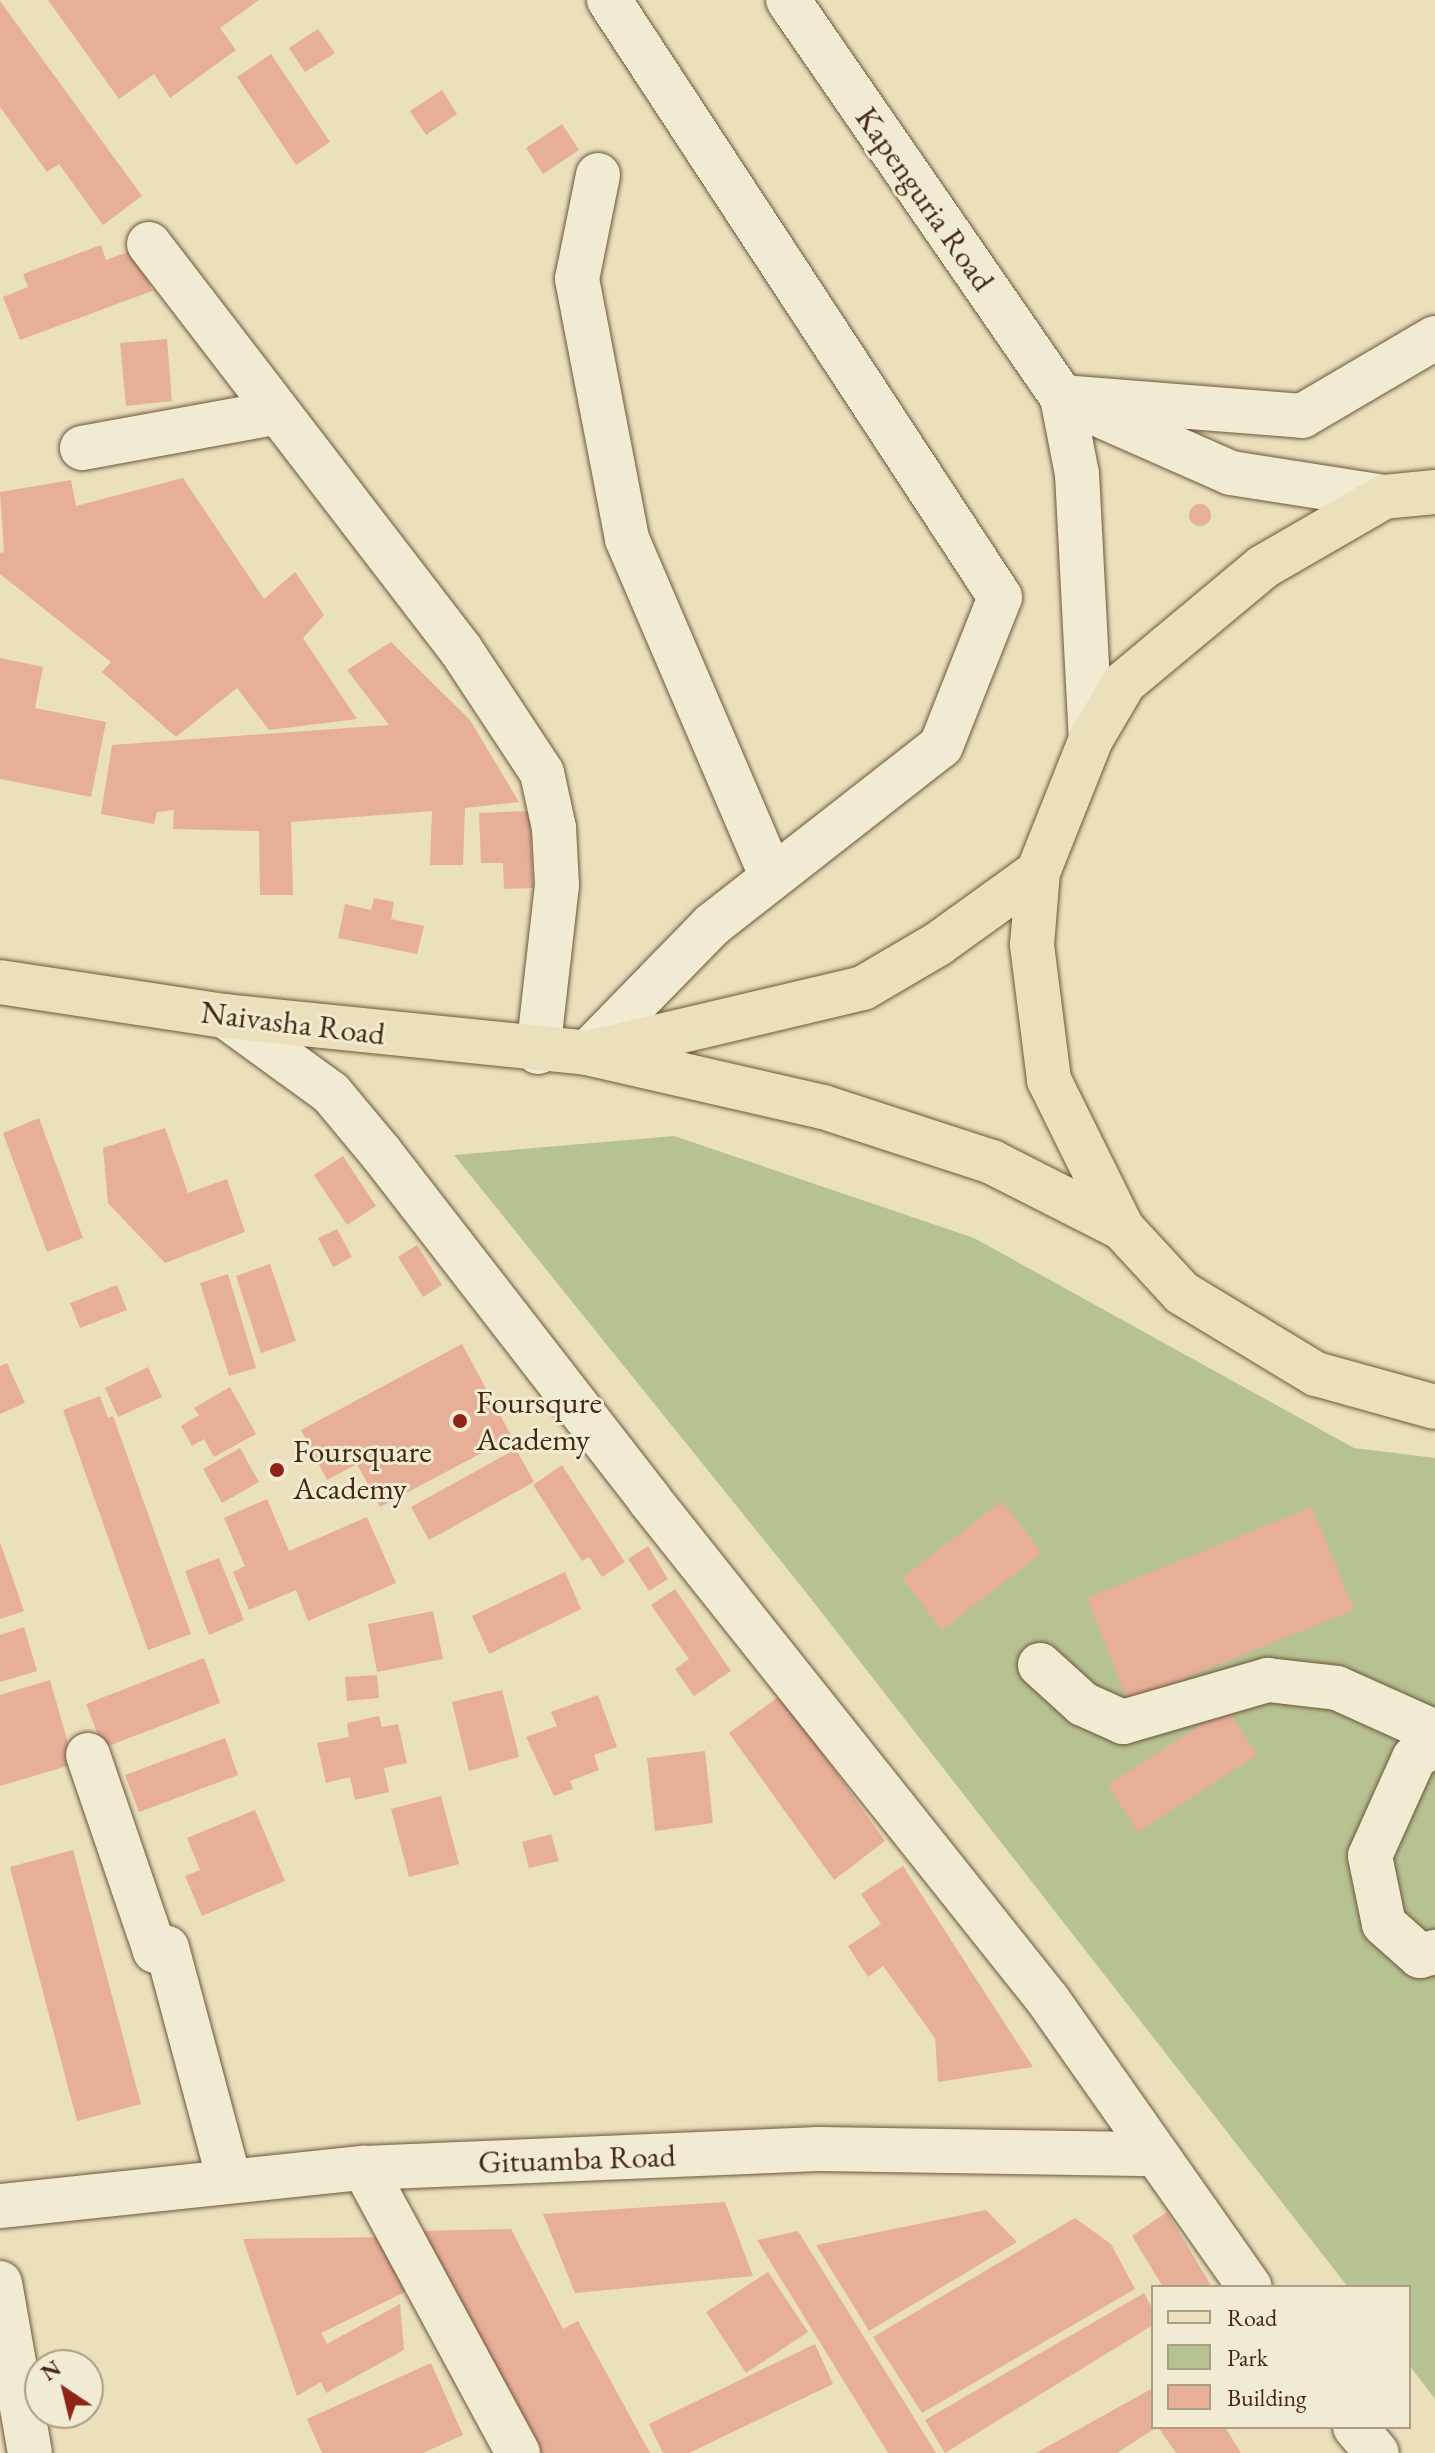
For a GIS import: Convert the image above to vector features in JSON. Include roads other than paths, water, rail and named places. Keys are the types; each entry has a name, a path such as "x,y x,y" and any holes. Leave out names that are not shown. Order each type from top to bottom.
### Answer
{"main road":[{"path":"1435,492 1384,497 1263,567 1124,683 1091,739 1038,872 1032,945 1049,1080 1122,1228 1182,1293 1316,1374 1435,1407"},
{"path":"587,1053 863,988 938,944 1038,872"},
{"name":"Naivasha Road","path":"0,982 225,1016 538,1052 587,1053"},
{"path":"587,1053 823,1107 992,1162 1122,1228"}],"street":[{"path":"587,1053 713,924 941,746 1000,597 609,0"},
{"name":"Kapenguria Road","path":"788,0 1062,397 1077,474 1091,739"},
{"path":"598,175 577,279 627,539 772,877"},
{"path":"149,244 275,413 461,650 542,773 554,828 557,885 538,1052"},
{"path":"1062,397 1302,416 1435,338"},
{"path":"1062,397 1231,473 1384,497"},
{"path":"82,448 275,413"},
{"path":"225,1016 331,1093 381,1153 1048,2000 1249,2285"},
{"path":"1040,1665 1083,1704 1123,1722 1268,1680 1337,1688 1435,1732"},
{"path":"1435,1743 1414,1758 1370,1856 1384,1924 1420,1956 1435,1952"},
{"path":"88,1755 155,1951 167,1948 229,2179"},
{"name":"Gituamba Road","path":"0,2206 229,2179 364,2168 819,2149 1156,2154"},
{"path":"364,2168 518,2453"},
{"path":"0,2283 30,2453"},
{"path":"1357,2429 1377,2453"}],"place":[{"name":"Foursqure Academy","path":"460,1421"},
{"name":"Foursquare Academy","path":"277,1470"}]}
